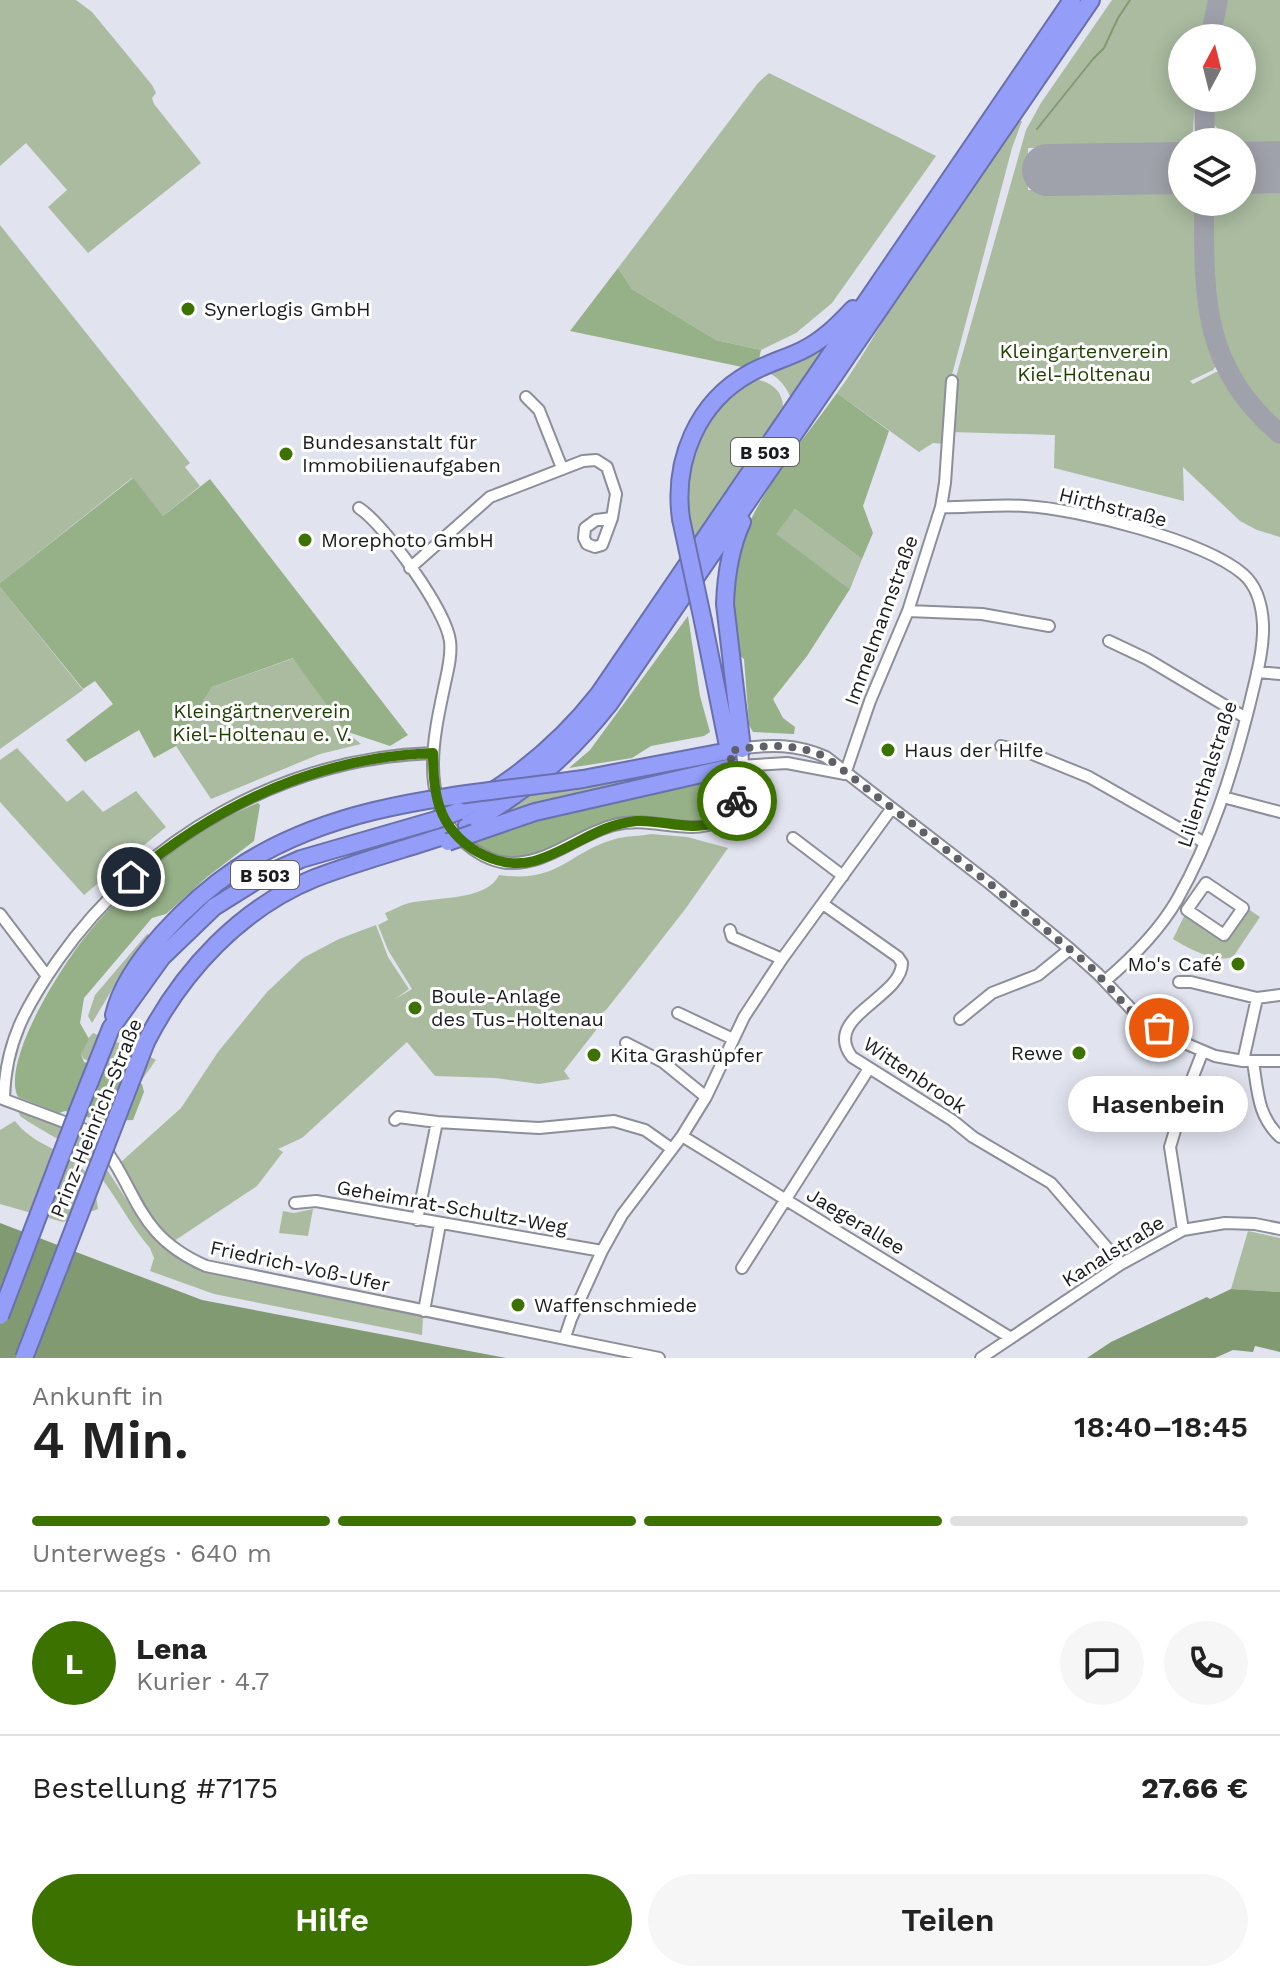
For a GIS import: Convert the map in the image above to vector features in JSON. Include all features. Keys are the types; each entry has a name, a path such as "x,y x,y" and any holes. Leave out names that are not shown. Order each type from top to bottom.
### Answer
{"highway":[{"name":"B 503","path":"467,823 582,715 637,641 1072,0"},
{"name":"B 503","path":"111,1028 162,957 193,925 238,891 301,859 436,820 467,823 519,795 549,770 592,725 631,673 1091,0"},
{"path":"737,758 681,519 679,491 683,462 692,435 711,405 744,377 802,351 833,331 884,275"},
{"path":"737,758 725,604 726,580 732,546 765,478"},
{"name":"B 503","path":"111,1028 122,993 155,944 204,892 236,869 303,831 356,814 423,801 737,758"},
{"path":"467,823 535,812 737,758"},
{"name":"Prinz-Heinrich-Straße","path":"24,1358 146,1042 175,991 231,931 289,891 375,858 446,839 467,823"},
{"name":"Prinz-Heinrich-Straße","path":"0,1316 111,1028"}],"street":[{"name":"Immelmannstraße","path":"845,774 868,707 908,611 941,507 952,381"},
{"path":"526,397 539,410 562,468"},
{"path":"410,568 490,497 589,460 601,462 607,467 616,494 612,518"},
{"name":"Hirthstraße","path":"941,507 1027,506 1078,513 1124,524 1228,565 1246,577 1257,595"},
{"path":"359,508 372,516 442,615 451,644 433,753 434,776 439,807 463,843 498,861 532,862 614,825 638,821 686,827 705,826 722,819 732,810 739,791 737,758"},
{"name":"Lilienthalstraße","path":"1105,981 1166,917 1205,843 1223,797 1257,672 1263,625 1257,595"},
{"path":"908,611 982,614 1049,626"},
{"path":"1109,641 1147,659 1246,718"},
{"path":"1257,672 1280,674"},
{"path":"737,758 776,745 804,749 826,757 1070,949 1136,1014 1203,1051 1248,1062 1280,1061"},
{"path":"1001,746 1025,751 1089,777 1205,843"},
{"path":"4,1099 8,1053 47,976 72,940 131,877 163,849 220,813 286,781 381,757 433,753"},
{"path":"737,758 845,774"},
{"path":"1223,797 1280,812"},
{"path":"659,1358 565,1337 602,1251 622,1215 682,1136 720,1072 744,1017 782,959 892,808"},
{"path":"793,838 843,876"},
{"path":"1206,883 1243,908 1224,935 1187,910 1206,883"},
{"name":"Wittenbrook","path":"823,904 898,957 902,963 899,976 845,1032 848,1053 868,1070 1051,1183 1121,1264"},
{"path":"0,914 47,976"},
{"path":"730,930 732,937 782,959"},
{"path":"960,1019 992,993 1038,975 1070,949"},
{"path":"1179,982 1191,982 1257,998 1280,995"},
{"path":"1257,998 1248,1062 1257,1099 1266,1119 1280,1137"},
{"path":"678,1013 733,1039"},
{"path":"626,1043 663,1062 706,1097"},
{"path":"1183,1230 1170,1147 1203,1051"},
{"path":"742,1268 868,1070"},
{"name":"Friedrich-Voß-Ufer","path":"4,1099 83,1129 96,1137 151,1229 186,1258 236,1274 565,1337"},
{"path":"395,1120 398,1117 539,1128 614,1121 645,1130 672,1149"},
{"path":"417,1220 437,1122"},
{"name":"Jaegerallee","path":"682,1136 1011,1338"},
{"name":"Geheimrat-Schultz-Weg","path":"295,1203 316,1201 602,1251"},
{"name":"Kanalstraße","path":"981,1358 1121,1264 1183,1230 1225,1223 1280,1229"},
{"path":"424,1311 440,1224"}],"green space":[{"path":"0,0 76,0 92,12 152,85 156,93 152,98 154,104 201,163 88,253 48,207 67,190 26,143 0,166"},
{"name":"Kleingartenverein Kiel-Holtenau","path":"1112,0 1209,0 1203,24 1168,24 1168,112 1194,112 1193,128 1168,128 1168,147 1028,148 1028,190 1168,189 1168,216 1197,216 1201,306 1217,364 1213,370 1190,381 1193,384 1221,372 1251,418 1280,443 1280,537 1240,521 1183,467 1184,501 1054,468 1055,435 952,432 954,384 1026,130"},
{"path":"1227,0 1280,0 1280,147 1256,147 1256,128 1217,128 1214,124 1214,112 1256,112 1256,24 1222,24"},
{"path":"769,73 936,156 832,303 796,333 761,350 716,340 632,289 618,268 758,83"},
{"path":"1015,121 1022,121 1012,148 949,386 945,444 933,443 919,452 837,393"},
{"path":"1280,188 1280,424 1247,388 1235,367 1219,323 1212,276 1211,216 1256,216 1256,189"},
{"path":"0,225 190,463 185,467 200,486 163,516 132,478 0,583"},
{"path":"840,329 793,402 782,384 765,371"},
{"path":"756,379 775,388 783,406 698,538 692,538 682,487 708,416 742,385"},
{"path":"795,509 862,559 850,589 775,534"},
{"path":"0,587 83,690 0,749"},
{"name":"Kleingärtnerverein Kiel-Holtenau e. V.","path":"294,658 345,731 361,744 320,754 211,799 176,746 212,687"},
{"path":"17,748 67,802 83,790 103,812 136,791 166,827 84,895 0,802 0,760"},
{"path":"724,757 725,762 490,820 526,793"},
{"path":"651,834 687,837 728,848 637,971 606,1010 595,1018 600,1025 564,1071 570,1079 539,1084 495,1078 435,1076 407,1042 302,1138 278,1149 283,1152 257,1186 174,1241 165,1234 121,1162 181,1108 218,1052 267,992 303,958 339,939 376,925 388,957 409,989 395,999 412,989 388,950 378,925 388,920 385,913 409,903 484,890 499,875 537,875 602,843"},
{"path":"1244,906 1260,917 1233,957 1210,956 1173,939 1187,910 1223,935"},
{"path":"147,934 150,935 125,968 92,1023 88,1016 95,995"},
{"path":"93,1033 156,1060 141,1081 84,1059 81,1054 84,1043"},
{"path":"19,1112 85,1136 147,1231 183,1260 235,1278 423,1316 422,1335 214,1294 150,1271 154,1258 150,1248 99,1175 78,1153 20,1116"},
{"path":"15,1121 26,1133 66,1156 87,1174 98,1209 63,1222 0,1204 0,1130"},
{"path":"313,1209 308,1236 279,1233 283,1211 294,1213"},
{"path":"1248,1231 1280,1238 1280,1292 1231,1289"}],"shaded area":[{"path":"618,268 632,289 716,340 761,350 759,359 742,367 570,331"},
{"path":"837,393 889,431 863,506 873,533 862,559 795,509 776,534 850,589 807,656 773,699 783,718 795,727 794,734 753,732 749,725 744,659 739,655 735,623 734,568 749,523 762,500"},
{"path":"133,478 163,516 210,479 408,735 390,746 345,731 293,658 212,687 176,746 154,758 139,730 85,762 66,740 113,704 95,681 83,689 0,587 0,583"},
{"path":"688,616 700,696 710,732 704,736 651,746 632,758 569,768 590,750"},
{"path":"732,767 739,791 715,823 614,825 553,853 498,861 463,842 474,833"},
{"path":"258,803 254,841 166,914 152,918 84,998 80,1023 89,1039 81,1054 84,1062 142,1084 144,1092 133,1120 102,1121 65,1111 59,1113 18,1097 15,1081 26,1036 51,987 90,931 131,887 178,847 216,823"},
{"path":"0,1223 202,1300 506,1358 0,1358"},
{"path":"1231,1289 1280,1292 1280,1352 1255,1346 1253,1352 1233,1350 1215,1358 1087,1358 1111,1342"}],"waterway":[{"path":"1037,129 1104,48 1130,0"}],"taxiway":[{"path":"1213,24 1218,0"},
{"path":"1204,112 1205,128"},
{"path":"1256,166 1261,167"},
{"path":"1204,216 1207,299 1221,356 1254,408 1280,434"}],"runway":[{"path":"1256,168 1280,167"},
{"path":"1048,170 1168,168"}],"way so far":[{"path":"737,801 739,791 729,751 784,745 826,757 989,883 1090,966 1129,1009 1159,1028"}],"place":[{"name":"Synerlogis GmbH","path":"188,309"},
{"name":"Bundesanstalt für Immobilienaufgaben","path":"286,454"},
{"name":"Morephoto GmbH","path":"305,540"},
{"name":"Haus der Hilfe","path":"888,750"},
{"name":"Mo's Café","path":"1238,964"},
{"name":"Boule-Anlage des Tus-Holtenau","path":"415,1008"},
{"name":"Hasenbein","path":"1159,1028"},
{"name":"Rewe","path":"1079,1053"},
{"name":"Kita Grashüpfer","path":"594,1055"},
{"name":"Waffenschmiede","path":"518,1305"}],"route":[{"path":"131,877 188,832 252,796 316,771 403,754 433,753 439,807 448,824 463,843 498,861 532,862 614,825 638,821 686,827 705,826 727,815 737,801"}]}
